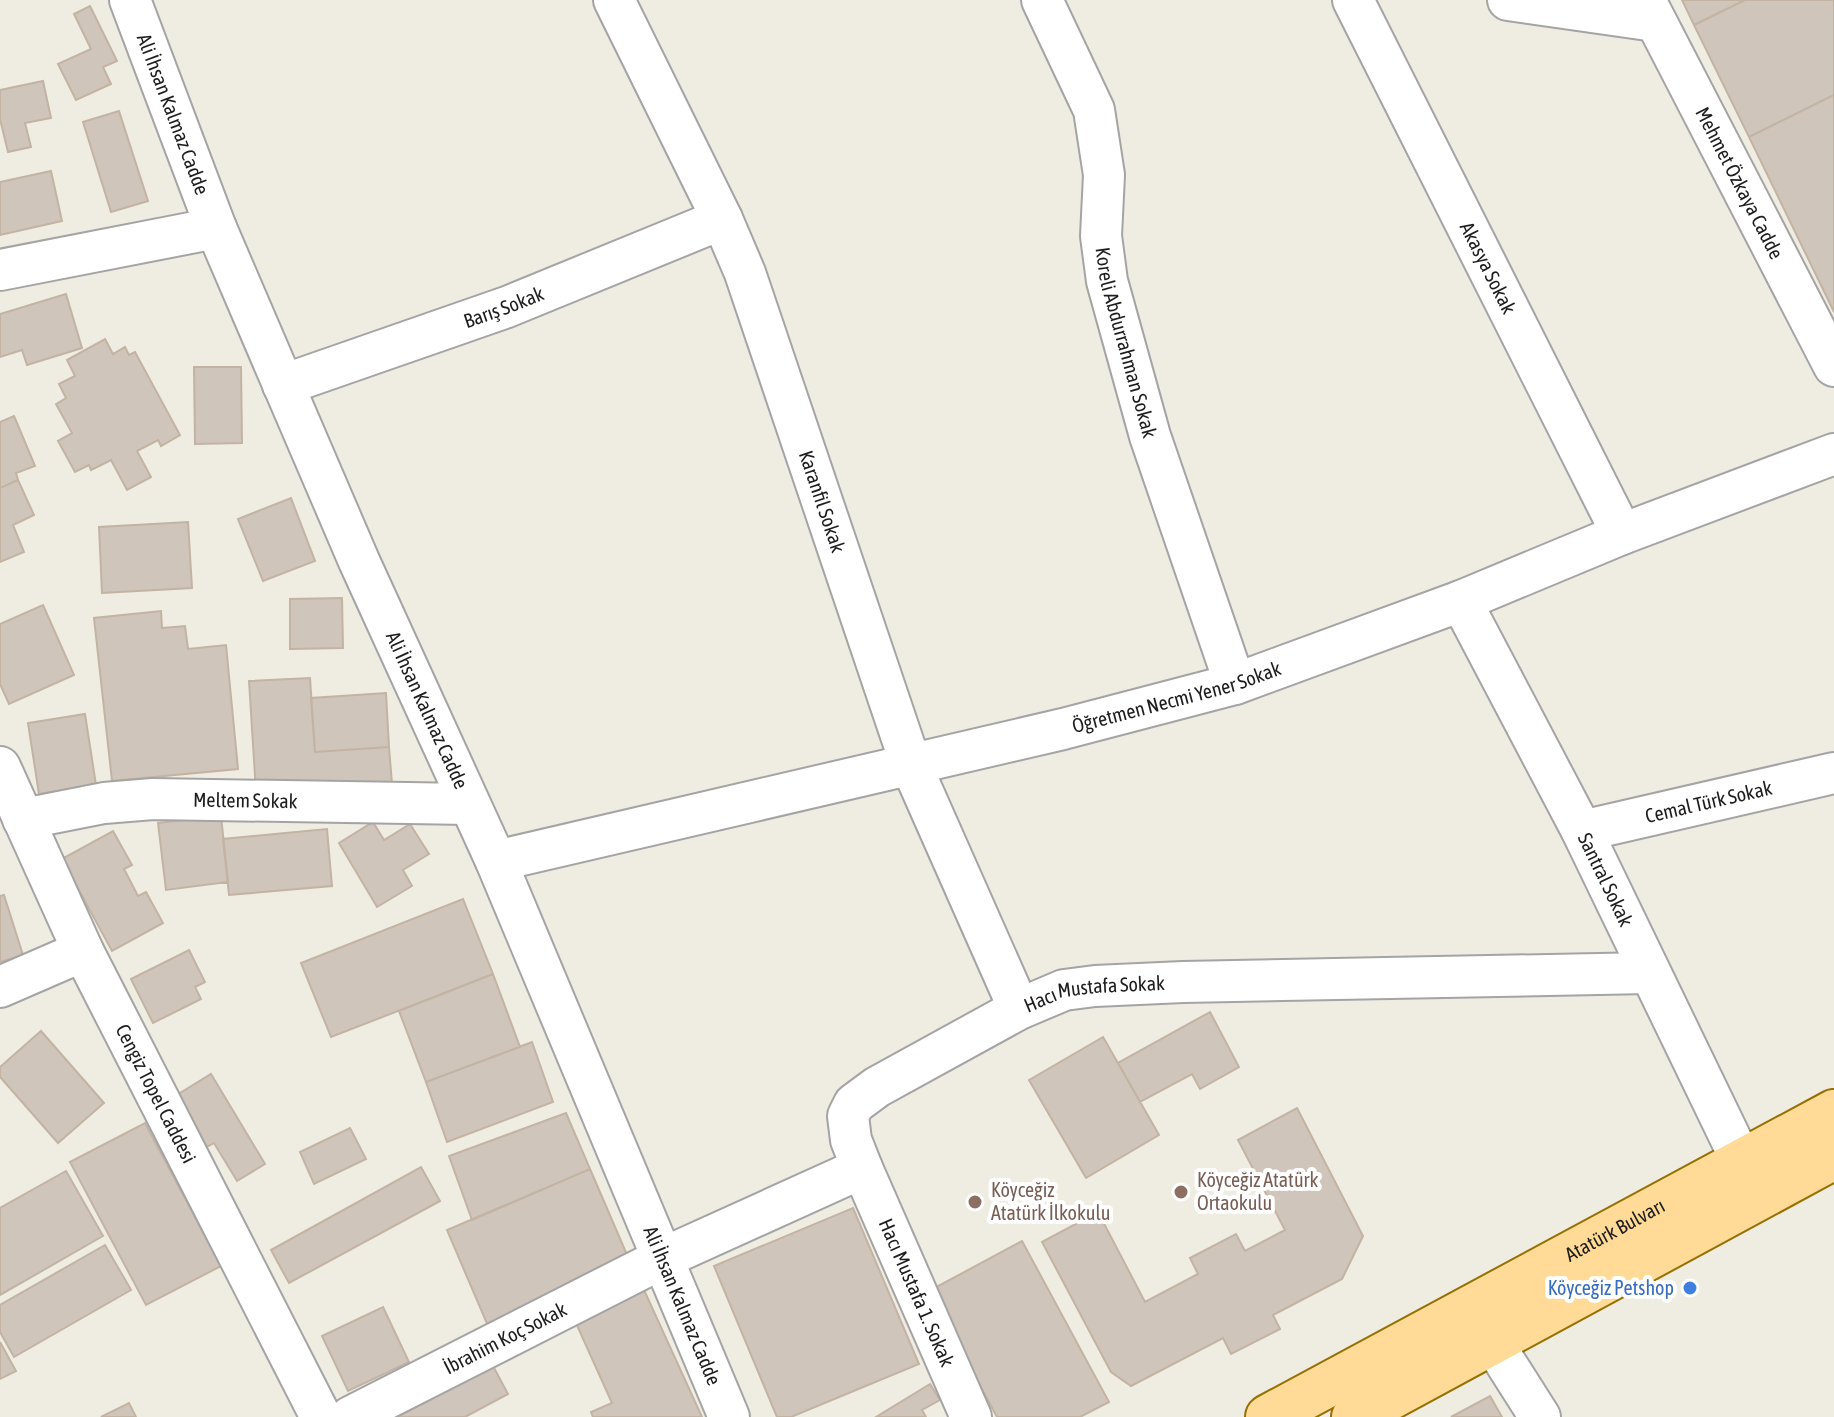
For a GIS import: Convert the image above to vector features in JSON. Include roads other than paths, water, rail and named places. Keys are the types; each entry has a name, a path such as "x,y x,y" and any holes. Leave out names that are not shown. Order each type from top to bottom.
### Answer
{"main road":[{"name":"Atatürk Bulvarı","path":"1268,1417 1834,1112"},
{"name":"Atatürk Bulvarı","path":"1354,1417 1834,1157"}],"street":[{"name":"Ali İhsan Kalmaz Cadde","path":"130,0 216,228 359,561 496,861 729,1417"},
{"name":"Karanfil Sokak","path":"614,0 722,219 768,337 911,765 1019,1009"},
{"name":"Koreli Abdurrahman Sokak","path":"1042,0 1094,110 1104,175 1101,236 1107,281 1150,436 1235,684"},
{"name":"Akasya Sokak","path":"1353,0 1622,534"},
{"path":"1508,0 1650,10"},
{"name":"Mehmet Özkaya Cadde","path":"1650,10 1834,366"},
{"name":"Barış Sokak","path":"283,385 507,307 722,219"},
{"path":"0,270 216,228"},
{"name":"Öğretmen Necmi Yener Sokak","path":"496,861 1063,729 1235,684 1461,601 1622,534 1834,454"},
{"name":"Santral Sokak","path":"1461,601 1582,831 1742,1162"},
{"name":"Cengiz Topel Caddesi","path":"0,767 83,951 321,1417"},
{"name":"Cemal Türk Sokak","path":"1582,831 1834,773"},
{"name":"Meltem Sokak","path":"23,819 104,803 153,799 469,804"},
{"path":"0,987 83,951"},
{"name":"Hacı Mustafa Sokak","path":"862,1168 851,1140 848,1116 854,1104 877,1087 1019,1009 1064,990 1095,986 1649,973"},
{"path":"661,1259 862,1168"},
{"name":"Hacı Mustafa 1. Sokak","path":"862,1168 971,1417"},
{"name":"İbrahim Koç Sokak","path":"350,1417 661,1259"},
{"path":"1493,1343 1540,1417"}],"place":[{"name":"Köyceğiz Atatürk Ortaokulu","path":"1181,1192"},
{"name":"Köyceğiz Atatürk İlkokulu","path":"975,1202"},
{"name":"Köyceğiz Petshop","path":"1690,1288"}]}
